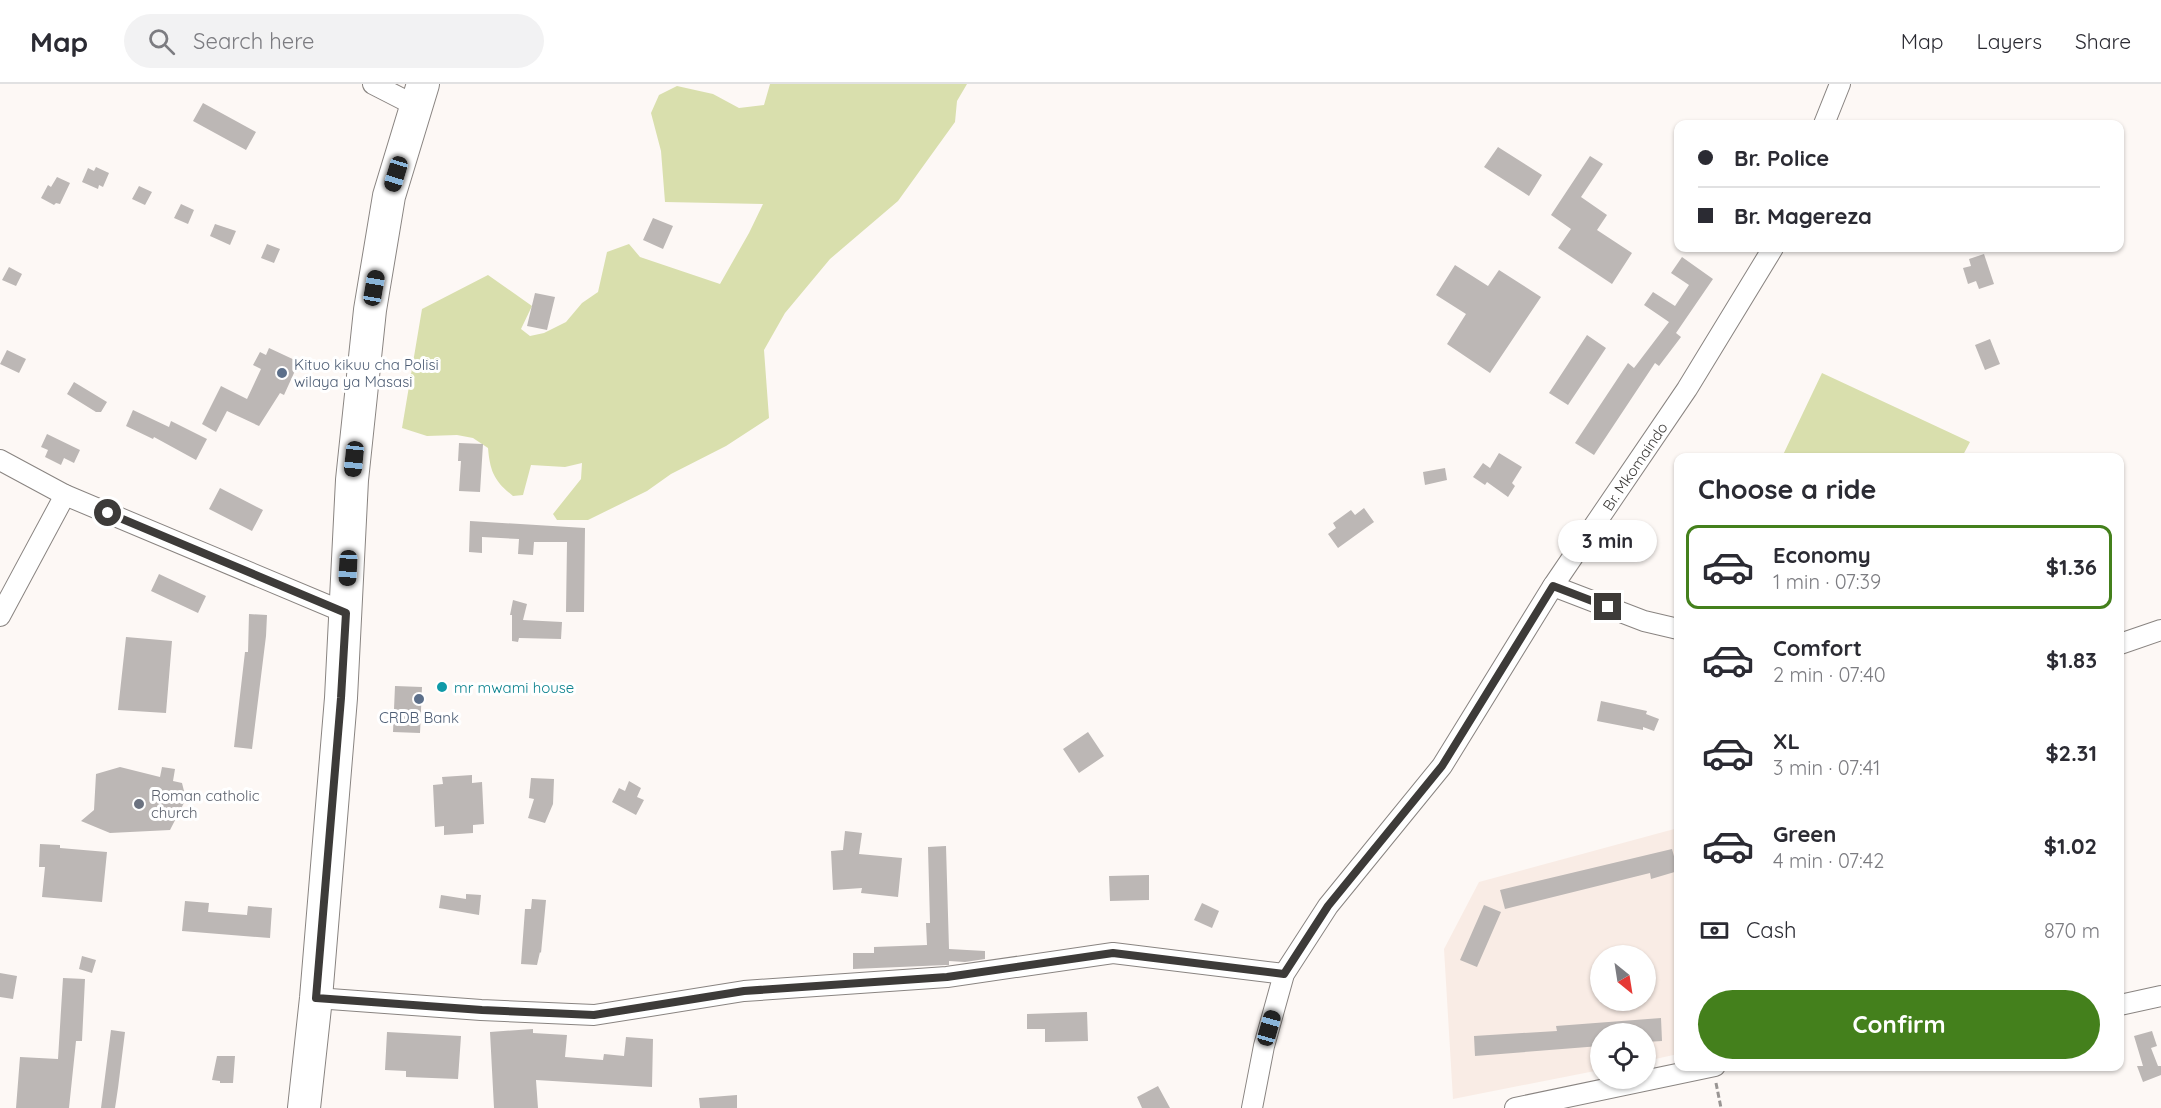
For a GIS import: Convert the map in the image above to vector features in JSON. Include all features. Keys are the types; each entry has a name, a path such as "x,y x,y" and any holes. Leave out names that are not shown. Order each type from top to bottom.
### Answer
{"highway":[{"path":"304,1108 316,998 341,698 352,480 370,310 389,196 420,95"}],"street":[{"path":"374,84 420,95"},
{"path":"1826,120 1840,84"},
{"name":"Br. Mkomaindo","path":"1252,1108 1264,1046 1284,974 1328,906 1442,766 1553,586 1687,389 1771,252"},
{"path":"0,460 65,495 346,613"},
{"path":"0,616 65,495"},
{"path":"1553,586 1644,621 1674,628"},
{"path":"2124,643 2161,630"},
{"path":"316,998 482,1010 594,1015 744,991 947,977 1113,953 1284,974"},
{"path":"2124,1004 2161,996"},
{"path":"1515,1108 1694,1071"}],"path":[{"path":"1714,1071 1722,1108"}],"shaded area":[{"path":"1674,829 1674,1055 1656,1059 1656,1023 1590,1023 1590,1072 1453,1099 1444,949 1479,882"}],"green space":[{"path":"770,84 967,84 957,101 955,122 898,201 830,259 785,313 764,350 769,418 726,446 671,474 647,491 588,520 557,520 553,514 581,479 582,463 565,467 531,465 523,495 513,496 494,475 488,448 473,438 457,435 427,436 402,428 422,309 488,275 532,306 521,329 530,336 544,333 566,322 582,303 598,292 607,252 629,244 640,257 720,284 763,204 665,202 661,151 651,113 659,95 677,86 713,94 739,108 764,105"},
{"path":"1822,373 1970,442 1964,453 1784,453"}],"building":[{"path":"203,103 256,132 246,150 193,121"},
{"path":"1498,147 1542,175 1529,196 1484,167"},
{"path":"1590,156 1603,164 1581,197 1607,215 1597,230 1632,253 1612,284 1558,248 1571,229 1551,215"},
{"path":"96,167 109,173 103,187 99,185 98,189 82,182 88,168 94,171"},
{"path":"57,177 70,183 60,204 54,205 41,198 48,185 51,187"},
{"path":"139,186 152,192 145,205 132,199"},
{"path":"181,204 194,210 188,224 174,218"},
{"path":"653,218 673,226 663,249 643,240"},
{"path":"215,224 236,231 230,245 210,236"},
{"path":"267,244 280,249 274,263 261,258"},
{"path":"1984,254 1994,284 1979,289 1976,281 1968,284 1963,268 1971,266 1969,259"},
{"path":"1682,257 1713,279 1676,333 1681,337 1659,366 1655,363 1594,455 1575,443 1628,363 1634,368 1669,322 1644,305 1653,292 1675,306 1689,285 1671,273"},
{"path":"1455,265 1488,286 1499,270 1541,297 1490,373 1447,344 1466,314 1436,295"},
{"path":"9,267 22,274 16,286 2,280"},
{"path":"535,293 555,297 547,330 527,326"},
{"path":"1587,335 1606,348 1568,405 1549,393"},
{"path":"1990,339 2000,364 1985,370 1975,345"},
{"path":"269,348 299,362 284,395 280,393 259,426 227,411 216,432 202,424 221,386 247,399 261,369 253,365 260,352 266,355"},
{"path":"7,350 26,359 19,373 0,364"},
{"path":"74,382 107,402 101,412 96,412 67,394"},
{"path":"133,410 169,427 171,421 207,439 196,460 154,437 153,439 126,426"},
{"path":"47,434 80,450 74,463 64,458 61,465 45,457 48,450 41,447"},
{"path":"459,443 483,444 480,492 459,491 461,461 458,461"},
{"path":"1499,453 1522,467 1512,483 1515,486 1508,497 1487,482 1485,485 1473,477 1483,463 1490,468"},
{"path":"1445,468 1447,480 1425,485 1423,472"},
{"path":"220,488 263,510 252,531 209,509"},
{"path":"1364,508 1374,522 1338,548 1328,534 1336,528 1333,523 1351,510 1355,515"},
{"path":"470,521 585,528 584,612 566,612 567,542 534,542 533,555 518,554 519,539 482,537 482,553 469,552"},
{"path":"159,574 206,596 198,613 151,591"},
{"path":"513,600 527,604 523,620 562,622 561,639 519,638 518,642 512,641 512,615 510,615"},
{"path":"249,614 267,615 252,749 234,747 245,652 248,652"},
{"path":"126,637 172,641 166,713 118,710"},
{"path":"395,686 422,687 420,733 393,732"},
{"path":"1601,701 1647,711 1646,714 1659,719 1654,731 1643,727 1643,730 1597,721"},
{"path":"1088,732 1104,756 1079,773 1063,749"},
{"name":"Roman catholic church","path":"120,767 160,777 162,767 175,769 173,781 182,783 186,799 170,830 110,833 81,821 94,810 96,774"},
{"path":"472,775 472,783 482,782 484,824 473,825 473,833 444,835 444,826 435,827 433,785 443,784 442,777"},
{"path":"531,778 554,779 553,804 545,823 528,818 534,799 529,798"},
{"path":"629,781 641,788 637,797 644,800 636,815 612,802 619,788 625,791"},
{"path":"845,831 862,833 859,854 902,858 898,897 861,893 862,888 833,890 831,851 843,850"},
{"path":"40,844 107,852 102,902 42,897 45,867 39,867"},
{"path":"946,846 949,949 985,951 985,959 965,962 949,961 949,965 853,969 853,953 874,953 874,947 927,945 926,923 930,923 928,847"},
{"path":"1672,849 1674,856 1674,872 1651,879 1650,873 1505,909 1500,890"},
{"path":"1149,875 1149,900 1110,901 1109,876"},
{"path":"466,894 481,895 479,915 439,908 441,895 466,899"},
{"path":"532,899 546,900 541,953 537,965 521,964 525,909 531,909"},
{"path":"185,901 209,903 208,912 247,915 248,906 272,908 270,938 182,931"},
{"path":"1202,903 1219,911 1212,928 1194,920"},
{"path":"1484,905 1501,912 1477,967 1460,960"},
{"path":"82,956 96,960 92,973 79,969"},
{"path":"0,973 17,976 13,999 0,997"},
{"path":"63,978 85,979 82,1041 76,1041 69,1108 16,1108 20,1057 58,1059"},
{"path":"1087,1012 1088,1041 1045,1042 1045,1029 1027,1029 1027,1014"},
{"path":"1661,1018 1662,1041 1656,1041 1656,1023 1595,1023"},
{"path":"1590,1023 1590,1047 1475,1056 1474,1036 1557,1031 1556,1026"},
{"path":"533,1029 533,1033 567,1035 565,1057 603,1060 604,1054 624,1056 626,1037 653,1039 652,1087 536,1080 538,1108 494,1108 490,1032"},
{"path":"111,1030 125,1032 118,1088 115,1108 101,1108"},
{"path":"2152,1031 2157,1046 2151,1048 2158,1066 2161,1066 2161,1075 2143,1082 2137,1066 2143,1066 2134,1036"},
{"path":"387,1032 461,1036 458,1079 406,1077 406,1071 385,1070"},
{"path":"217,1056 235,1056 233,1083 220,1083 220,1081 212,1080"},
{"path":"1158,1086 1170,1108 1142,1108 1137,1097"},
{"path":"737,1095 737,1108 700,1108 699,1098"}],"place":[{"name":"Kituo kikuu cha Polisi wilaya ya Masasi","path":"282,373"},
{"name":"mr mwami house","path":"442,687"},
{"name":"CRDB Bank","path":"419,699"},
{"name":"Roman catholic church","path":"139,804"}],"route":[{"path":"108,513 346,613 316,998 482,1010 594,1015 744,991 947,977 1113,953 1284,974 1328,906 1442,766 1553,586 1608,607"}]}
